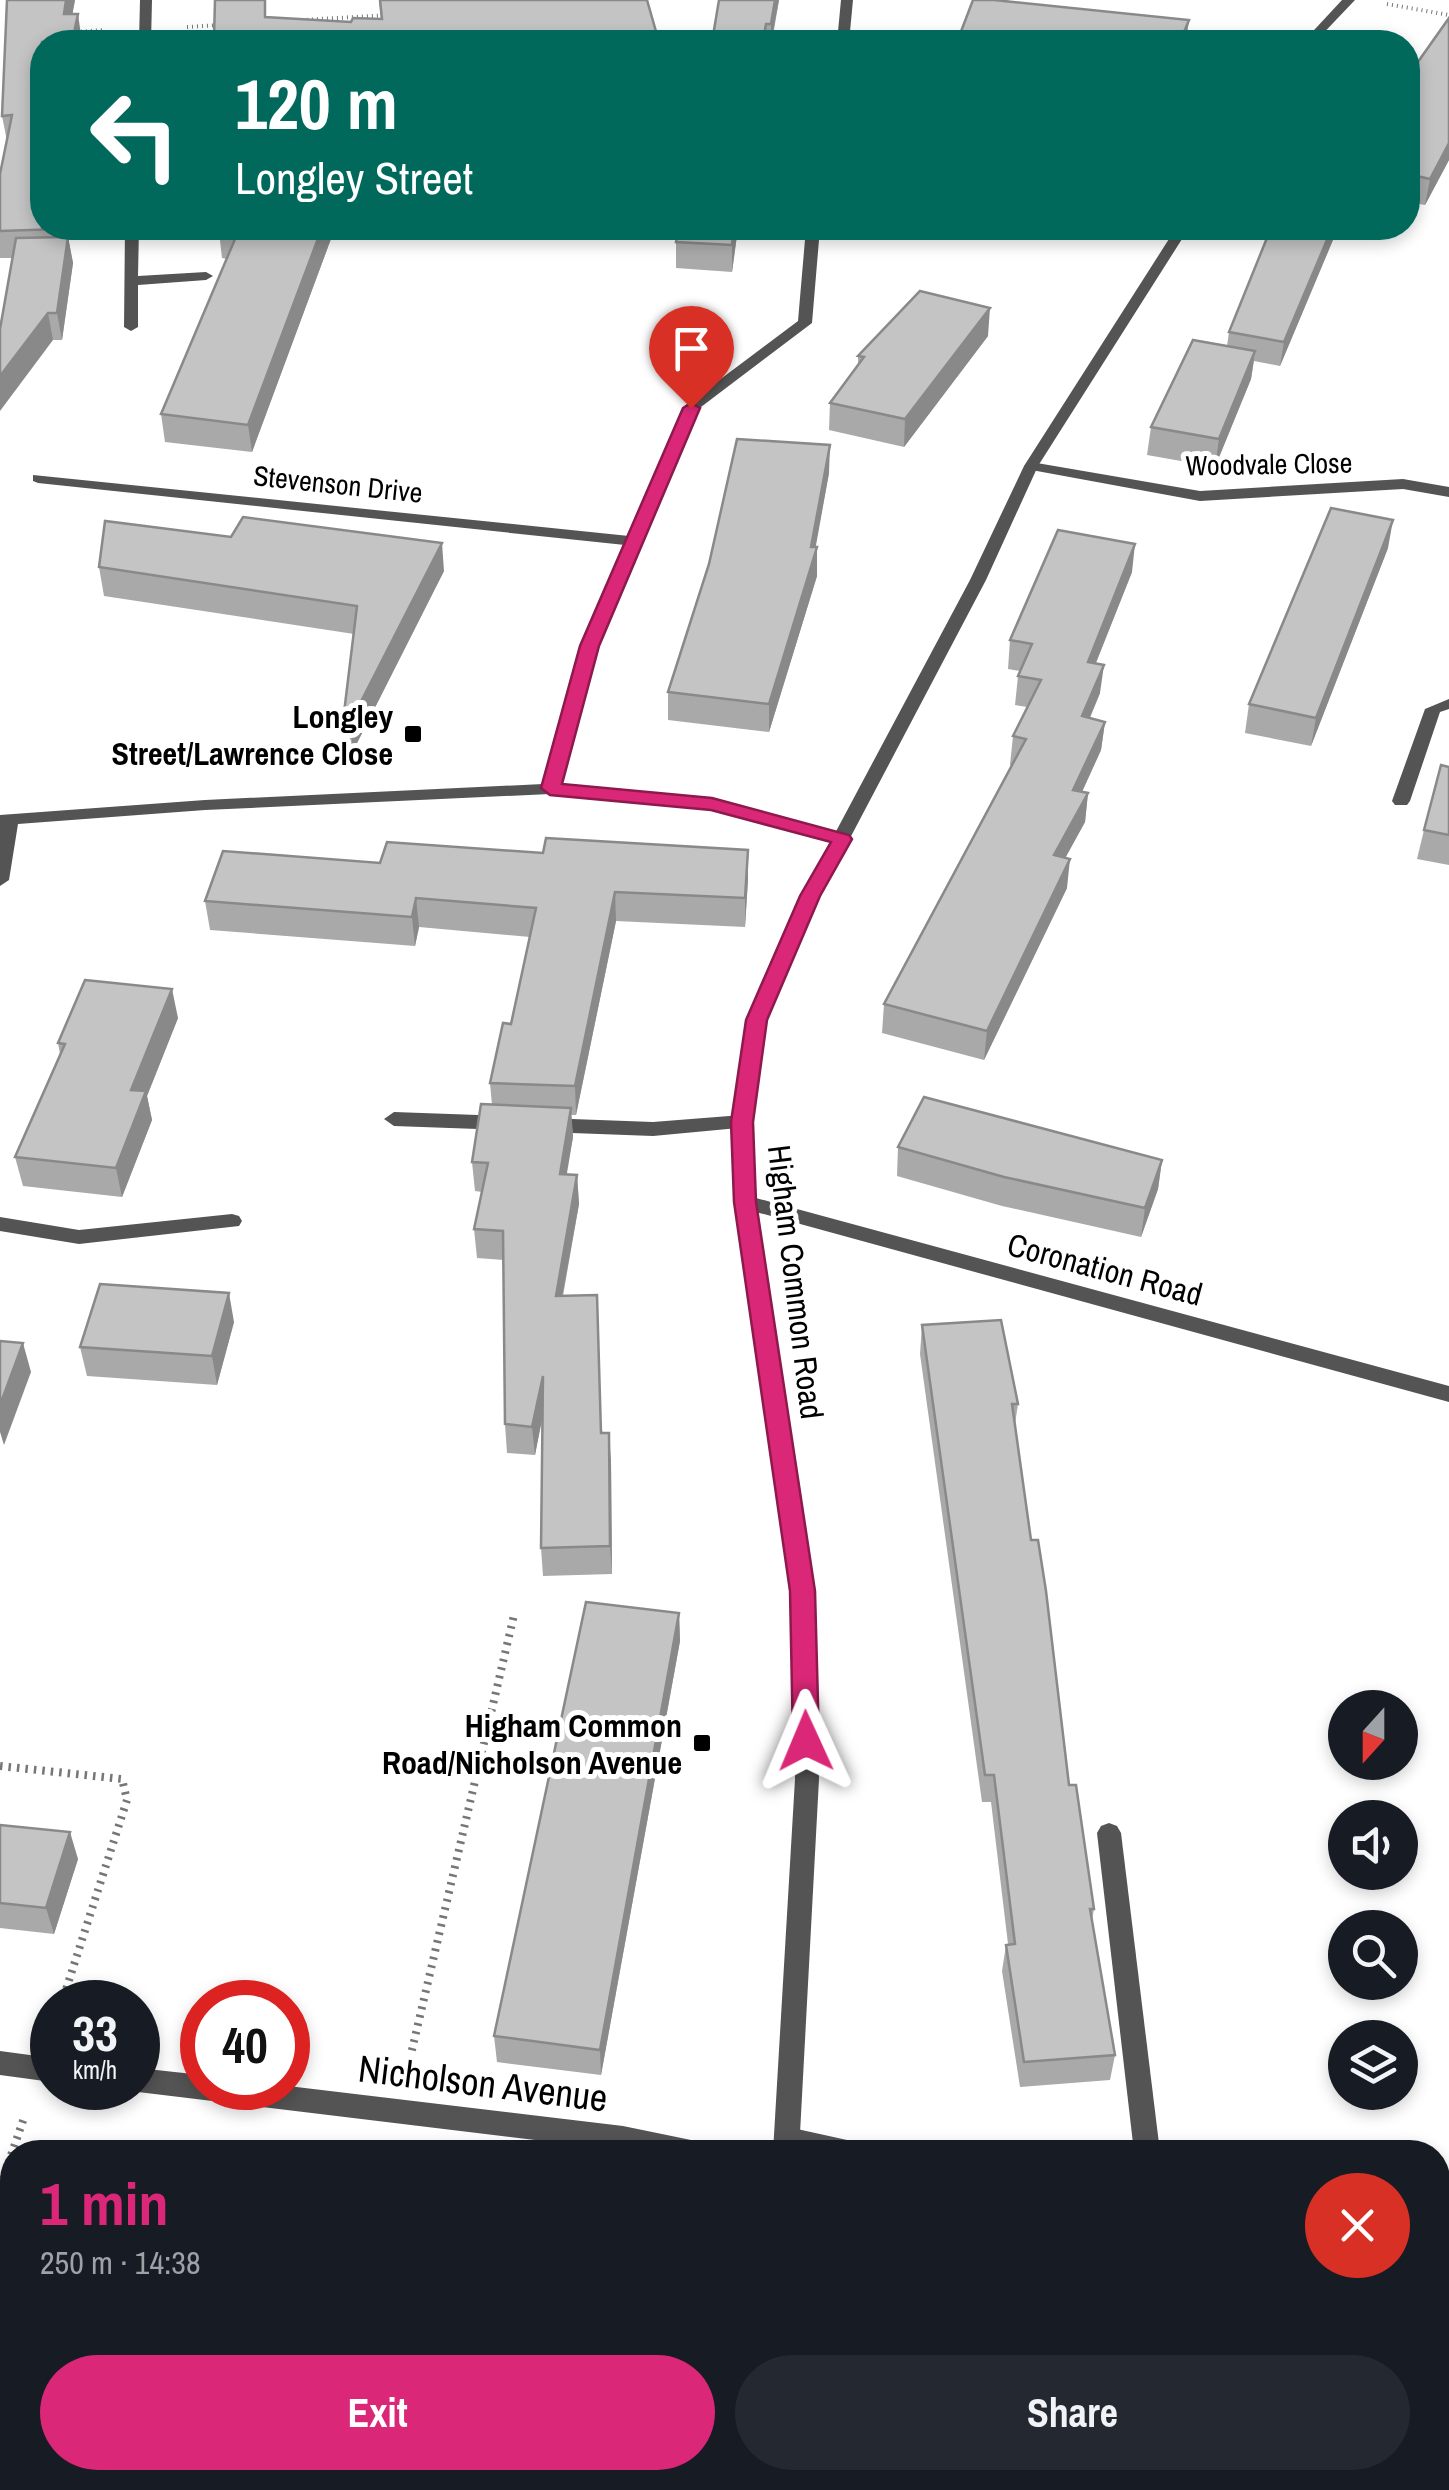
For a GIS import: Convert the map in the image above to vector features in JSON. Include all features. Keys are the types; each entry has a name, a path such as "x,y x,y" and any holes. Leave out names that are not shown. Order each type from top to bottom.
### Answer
{"street":[{"path":"145,30 146,0"},
{"path":"844,30 847,0"},
{"path":"1321,30 1349,0"},
{"path":"131,326 132,240"},
{"path":"550,788 590,646 691,408 805,323 812,240"},
{"name":"Higham Common Road","path":"787,2140 807,1778 803,1591 745,1202 742,1122 757,1020 810,896 978,580 1031,466 1174,240"},
{"path":"133,281 206,276"},
{"name":"Woodvale Close","path":"1031,466 1200,496 1403,484 1449,492"},
{"name":"Stevenson Drive","path":"38,478 633,541"},
{"path":"1402,801 1432,709 1449,704"},
{"path":"0,880 5,820 205,805 550,788 712,804 842,839"},
{"path":"394,1119 653,1129 742,1122"},
{"name":"Coronation Road","path":"745,1202 1449,1394"},
{"path":"0,1224 79,1237 232,1220"},
{"path":"1109,1832 1146,2140"},
{"path":"0,2063 30,2067"},
{"name":"Nicholson Avenue","path":"310,2100 634,2140"}],"path":[{"path":"1382,3 1449,14"},
{"path":"302,20 400,14"},
{"path":"171,30 224,24"},
{"path":"398,2110 514,1615"},
{"path":"0,1766 122,1778 127,1800 69,1980"}],"building":[{"path":"7,0 66,0 64,14 78,14 75,30 30,30 30,230 0,231 0,174 12,115 2,116"},
{"path":"215,0 265,0 265,17 351,22 353,18 382,19 380,0 647,0 656,30 214,30"},
{"path":"719,0 775,0 771,24 766,24 765,30 714,30"},
{"path":"973,0 1189,20 1185,30 962,30"},
{"path":"1449,18 1449,143 1430,179 1420,177 1420,59"},
{"path":"16,238 68,240 57,313 48,313 0,376 0,329"},
{"path":"235,240 317,240 248,425 161,414"},
{"path":"676,240 733,240 732,245"},
{"path":"1266,240 1327,240 1284,342 1229,332"},
{"path":"920,291 990,308 905,419 830,403 864,357 858,356"},
{"path":"1193,340 1255,351 1219,439 1151,427"},
{"path":"737,439 830,445 811,547 817,547 769,704 668,692 709,564"},
{"path":"1331,508 1393,520 1316,718 1249,704"},
{"path":"243,517 442,543 350,723 343,721 357,606 99,567 105,521 231,537"},
{"path":"1058,530 1135,544 1088,662 1104,665 1082,716 1105,722 1073,790 1088,793 1054,855 1070,859 987,1031 884,1004 1026,739 1013,736 1041,680 1018,676 1032,644 1010,640"},
{"path":"1441,765 1449,767 1449,835 1424,830"},
{"path":"546,838 748,850 745,898 615,892 575,1086 490,1083 503,1023 511,1024 536,908 416,898 412,917 205,901 223,851 380,863 387,842 543,853"},
{"path":"85,980 172,989 131,1090 146,1091 116,1168 15,1157 65,1044 58,1043"},
{"path":"924,1097 1162,1160 1145,1208 1004,1177 898,1147"},
{"path":"481,1104 571,1108 560,1174 577,1175 556,1296 597,1295 601,1433 609,1433 610,1546 541,1548 543,1376 532,1427 505,1424 503,1231 474,1229 488,1163 472,1162"},
{"path":"100,1284 229,1293 212,1356 80,1347"},
{"path":"1001,1320 1018,1404 1012,1404 1031,1540 1038,1540 1046,1591 1069,1785 1076,1785 1094,1909 1090,1909 1115,2055 1024,2062 1006,1945 1015,1944 994,1775 985,1775 922,1325"},
{"path":"0,1341 23,1343 0,1405"},
{"path":"586,1602 679,1613 600,2050 494,2036"},
{"path":"0,1825 70,1832 46,1908 0,1903"}],"place":[{"name":"Longley Street/Lawrence Close","path":"413,734"},
{"name":"Higham Common Road/Nicholson Avenue","path":"702,1743"}],"route":[{"path":"691,408 590,646 550,788 712,804 842,839 810,896 757,1020 742,1122 745,1202 803,1591 806,1741"}]}
